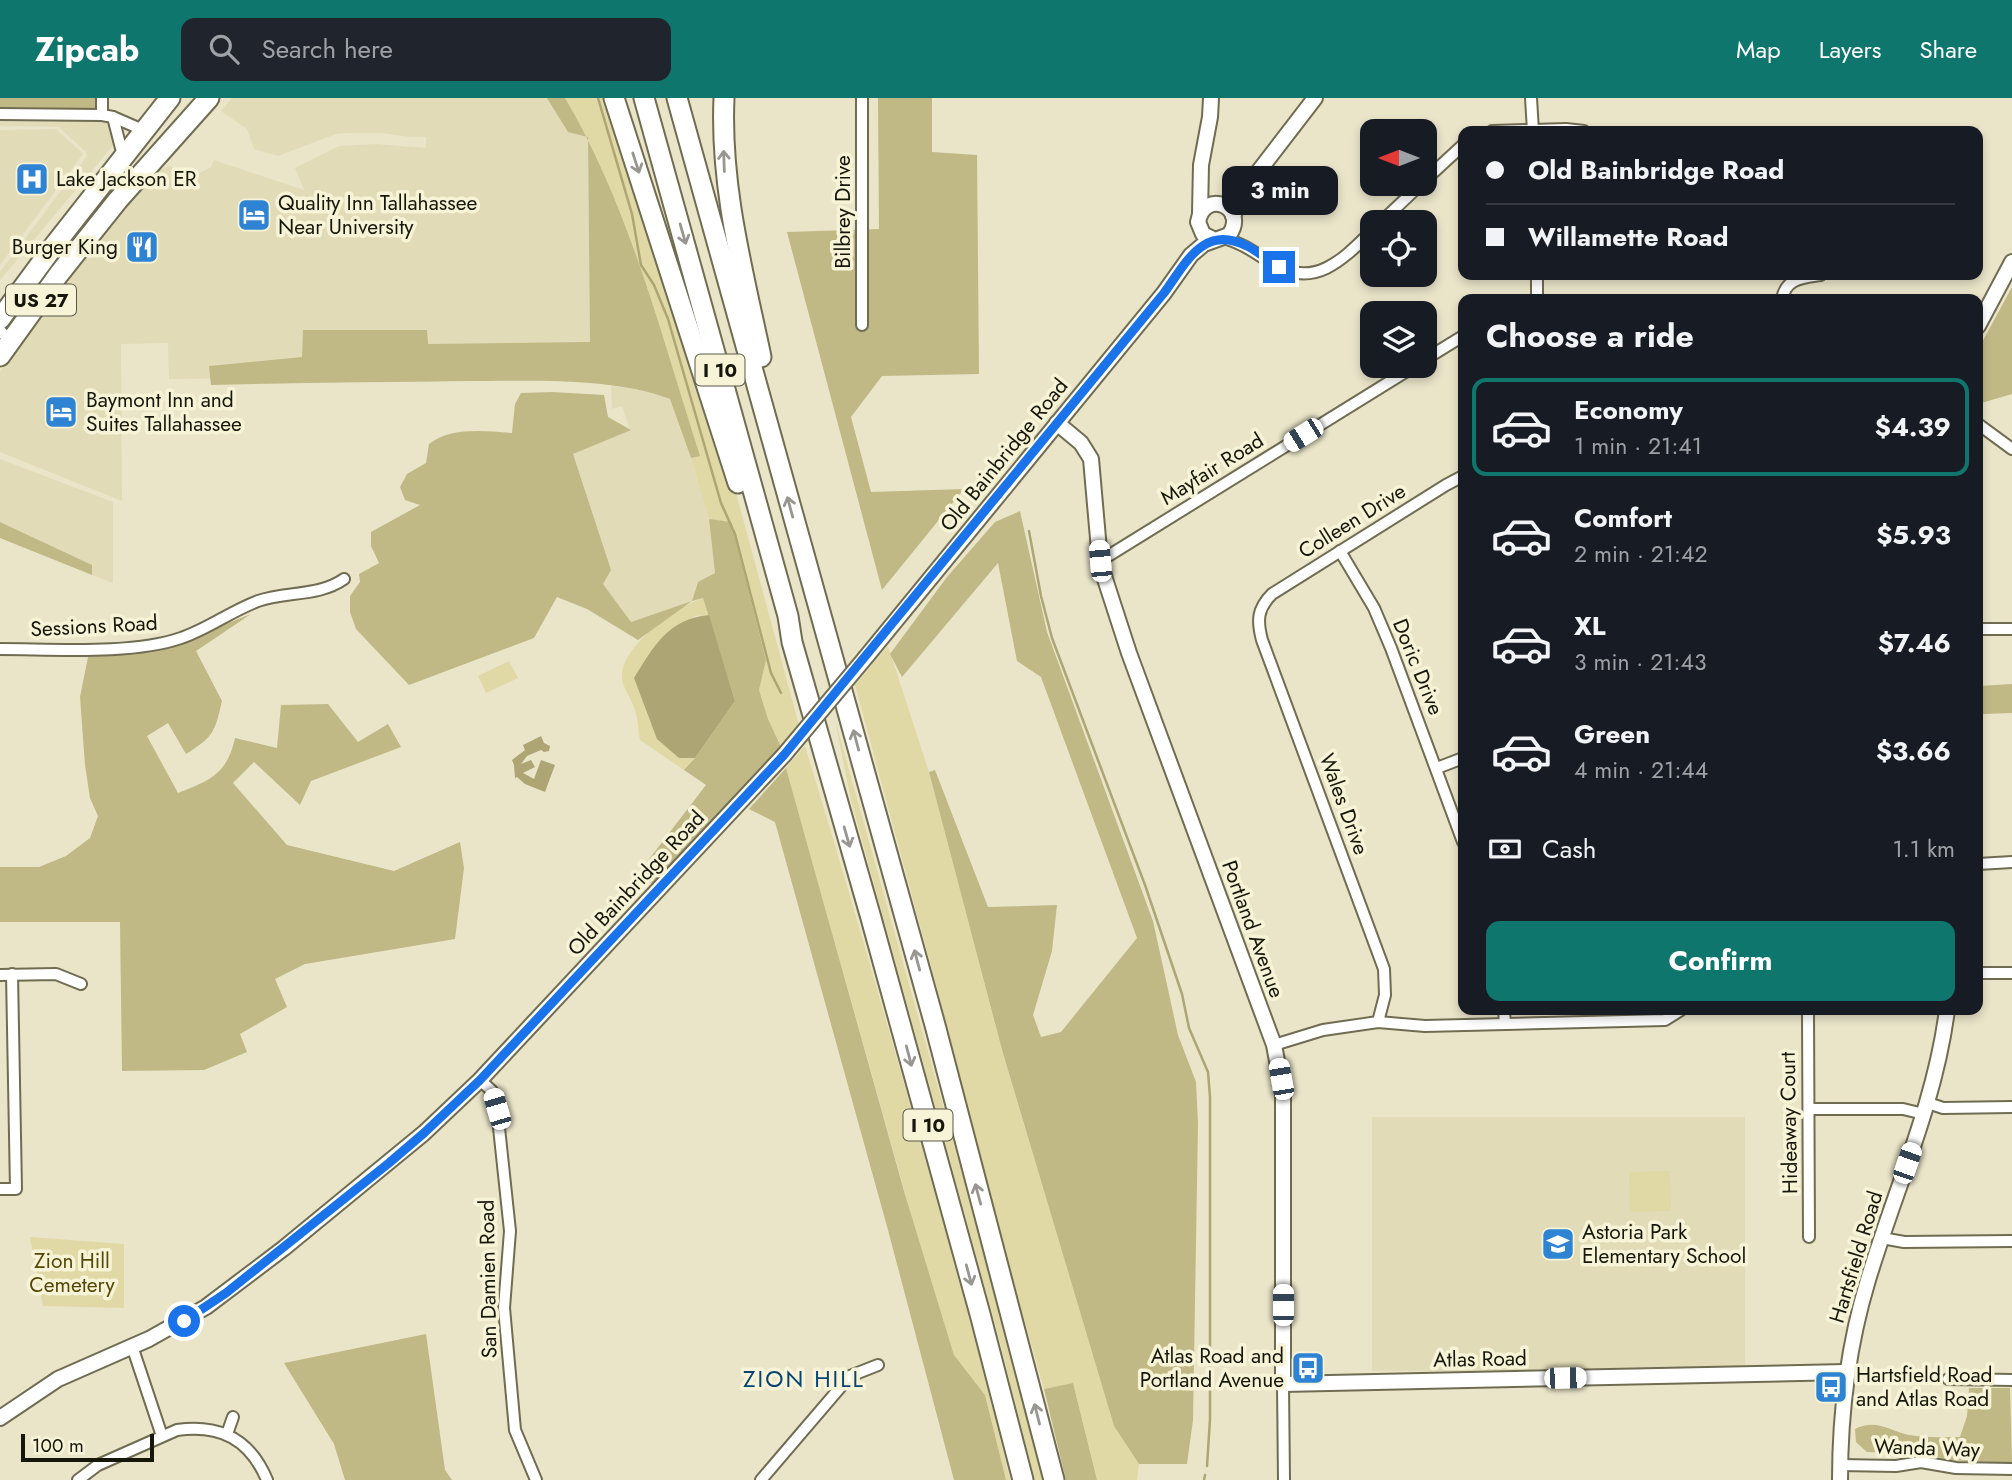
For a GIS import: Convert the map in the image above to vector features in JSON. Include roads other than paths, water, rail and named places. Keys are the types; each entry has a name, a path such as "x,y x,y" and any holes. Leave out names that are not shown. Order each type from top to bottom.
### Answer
{"highway":[{"name":"US 27","path":"0,319 170,98"},
{"path":"165,148 164,135 192,98"},
{"name":"US 27","path":"3,343 118,200 209,98"},
{"path":"614,98 747,510 778,619 792,642"},
{"name":"I 10","path":"644,98 1023,1480"},
{"name":"I 10","path":"677,98 935,1026 1054,1480"},
{"path":"724,98 724,171 763,369 766,421"},
{"path":"118,200 133,164 144,146 143,130"}],"street":[{"path":"102,98 108,116 120,136 123,156"},
{"name":"Bilbrey Drive","path":"862,98 862,325"},
{"path":"1211,98 1200,178 1198,222 1206,237 1248,246 1279,267 1290,271 1313,272 1333,266 1360,242"},
{"path":"1219,239 1229,235 1245,189 1315,98"},
{"path":"1531,98 1533,126"},
{"path":"0,114 108,116 143,130"},
{"path":"1437,169 1458,150"},
{"path":"1200,178 1202,190 1218,204 1229,208 1248,246"},
{"path":"1200,213 1206,206 1218,204 1245,189"},
{"path":"1394,210 1408,196"},
{"name":"Old Bainbridge Road","path":"1191,255 1200,230"},
{"name":"Old Bainbridge Road","path":"0,1418 58,1379 184,1321 226,1293 398,1155 480,1080 784,755 1164,293 1191,255 1204,244 1219,239"},
{"path":"1983,317 2012,262"},
{"path":"1783,294 1789,282 1798,280"},
{"path":"1437,352 1458,339"},
{"name":"Mayfair Road","path":"1100,561 1396,378"},
{"name":"Portland Avenue","path":"1057,423 1081,443 1091,459 1100,561 1129,653 1274,1045 1283,1093 1284,1480"},
{"path":"1983,428 2012,449"},
{"name":"Colleen Drive","path":"1264,602 1272,594 1458,479"},
{"name":"Doric Drive","path":"1340,551 1378,618 1458,828"},
{"name":"Sessions Road","path":"0,649 146,647 180,639 257,602 285,593 322,591 344,579"},
{"name":"Wales Drive","path":"1264,602 1258,617 1262,640 1384,969 1385,995 1378,1022"},
{"path":"1983,629 2012,629"},
{"path":"1437,768 1458,760"},
{"path":"1983,864 2012,862"},
{"path":"1983,973 2012,973"},
{"path":"0,1189 16,1189 12,974"},
{"path":"0,975 56,974 81,984"},
{"path":"1504,1015 1505,1024"},
{"path":"1274,1045 1323,1030 1378,1022 1425,1026 1665,1020 1673,1015"},
{"name":"Hideaway Court","path":"1808,1015 1809,1237"},
{"name":"Hartsfield Road","path":"1840,1480 1846,1372 1868,1280 1937,1070 1946,1015"},
{"name":"San Damien Road","path":"480,1080 492,1091 497,1109 510,1231 504,1308 515,1430 536,1480"},
{"path":"1809,1109 2012,1107"},
{"path":"1882,1238 1904,1242 2012,1241"},
{"path":"132,1346 162,1436"},
{"path":"761,1480 850,1376 878,1365"},
{"name":"Atlas Road","path":"1283,1384 1846,1372"},
{"path":"1948,1379 2012,1380"},
{"path":"227,1434 233,1417"},
{"path":"78,1480 98,1465 162,1436 190,1428 204,1428 227,1434 248,1449 267,1480"},
{"name":"Wanda Way","path":"1840,1465 1896,1466 1921,1462 1956,1468 2012,1469"}],"waterway":[{"path":"598,98 632,214 641,265 654,285 668,319 721,503 735,534 771,673 781,693"},
{"path":"1029,531 1052,638 1145,885 1182,994 1189,1028 1208,1072 1210,1419 1207,1466"},
{"path":"1204,1480 1205,1475"}],"place":[{"name":"Lake Jackson ER","path":"32,179"},
{"name":"Quality Inn Tallahassee Near University","path":"254,215"},
{"name":"Burger King","path":"142,247"},
{"name":"Baymont Inn and Suites Tallahassee","path":"61,412"},
{"name":"Astoria Park Elementary School","path":"1558,1244"},
{"name":"Atlas Road and Portland Avenue","path":"1308,1368"},
{"name":"Hartsfield Road and Atlas Road","path":"1831,1387"}],"district":[{"name":"ZION HILL","path":"804,1379"}],"park label":[{"name":"Zion Hill Cemetery","path":"72,1273"}]}
